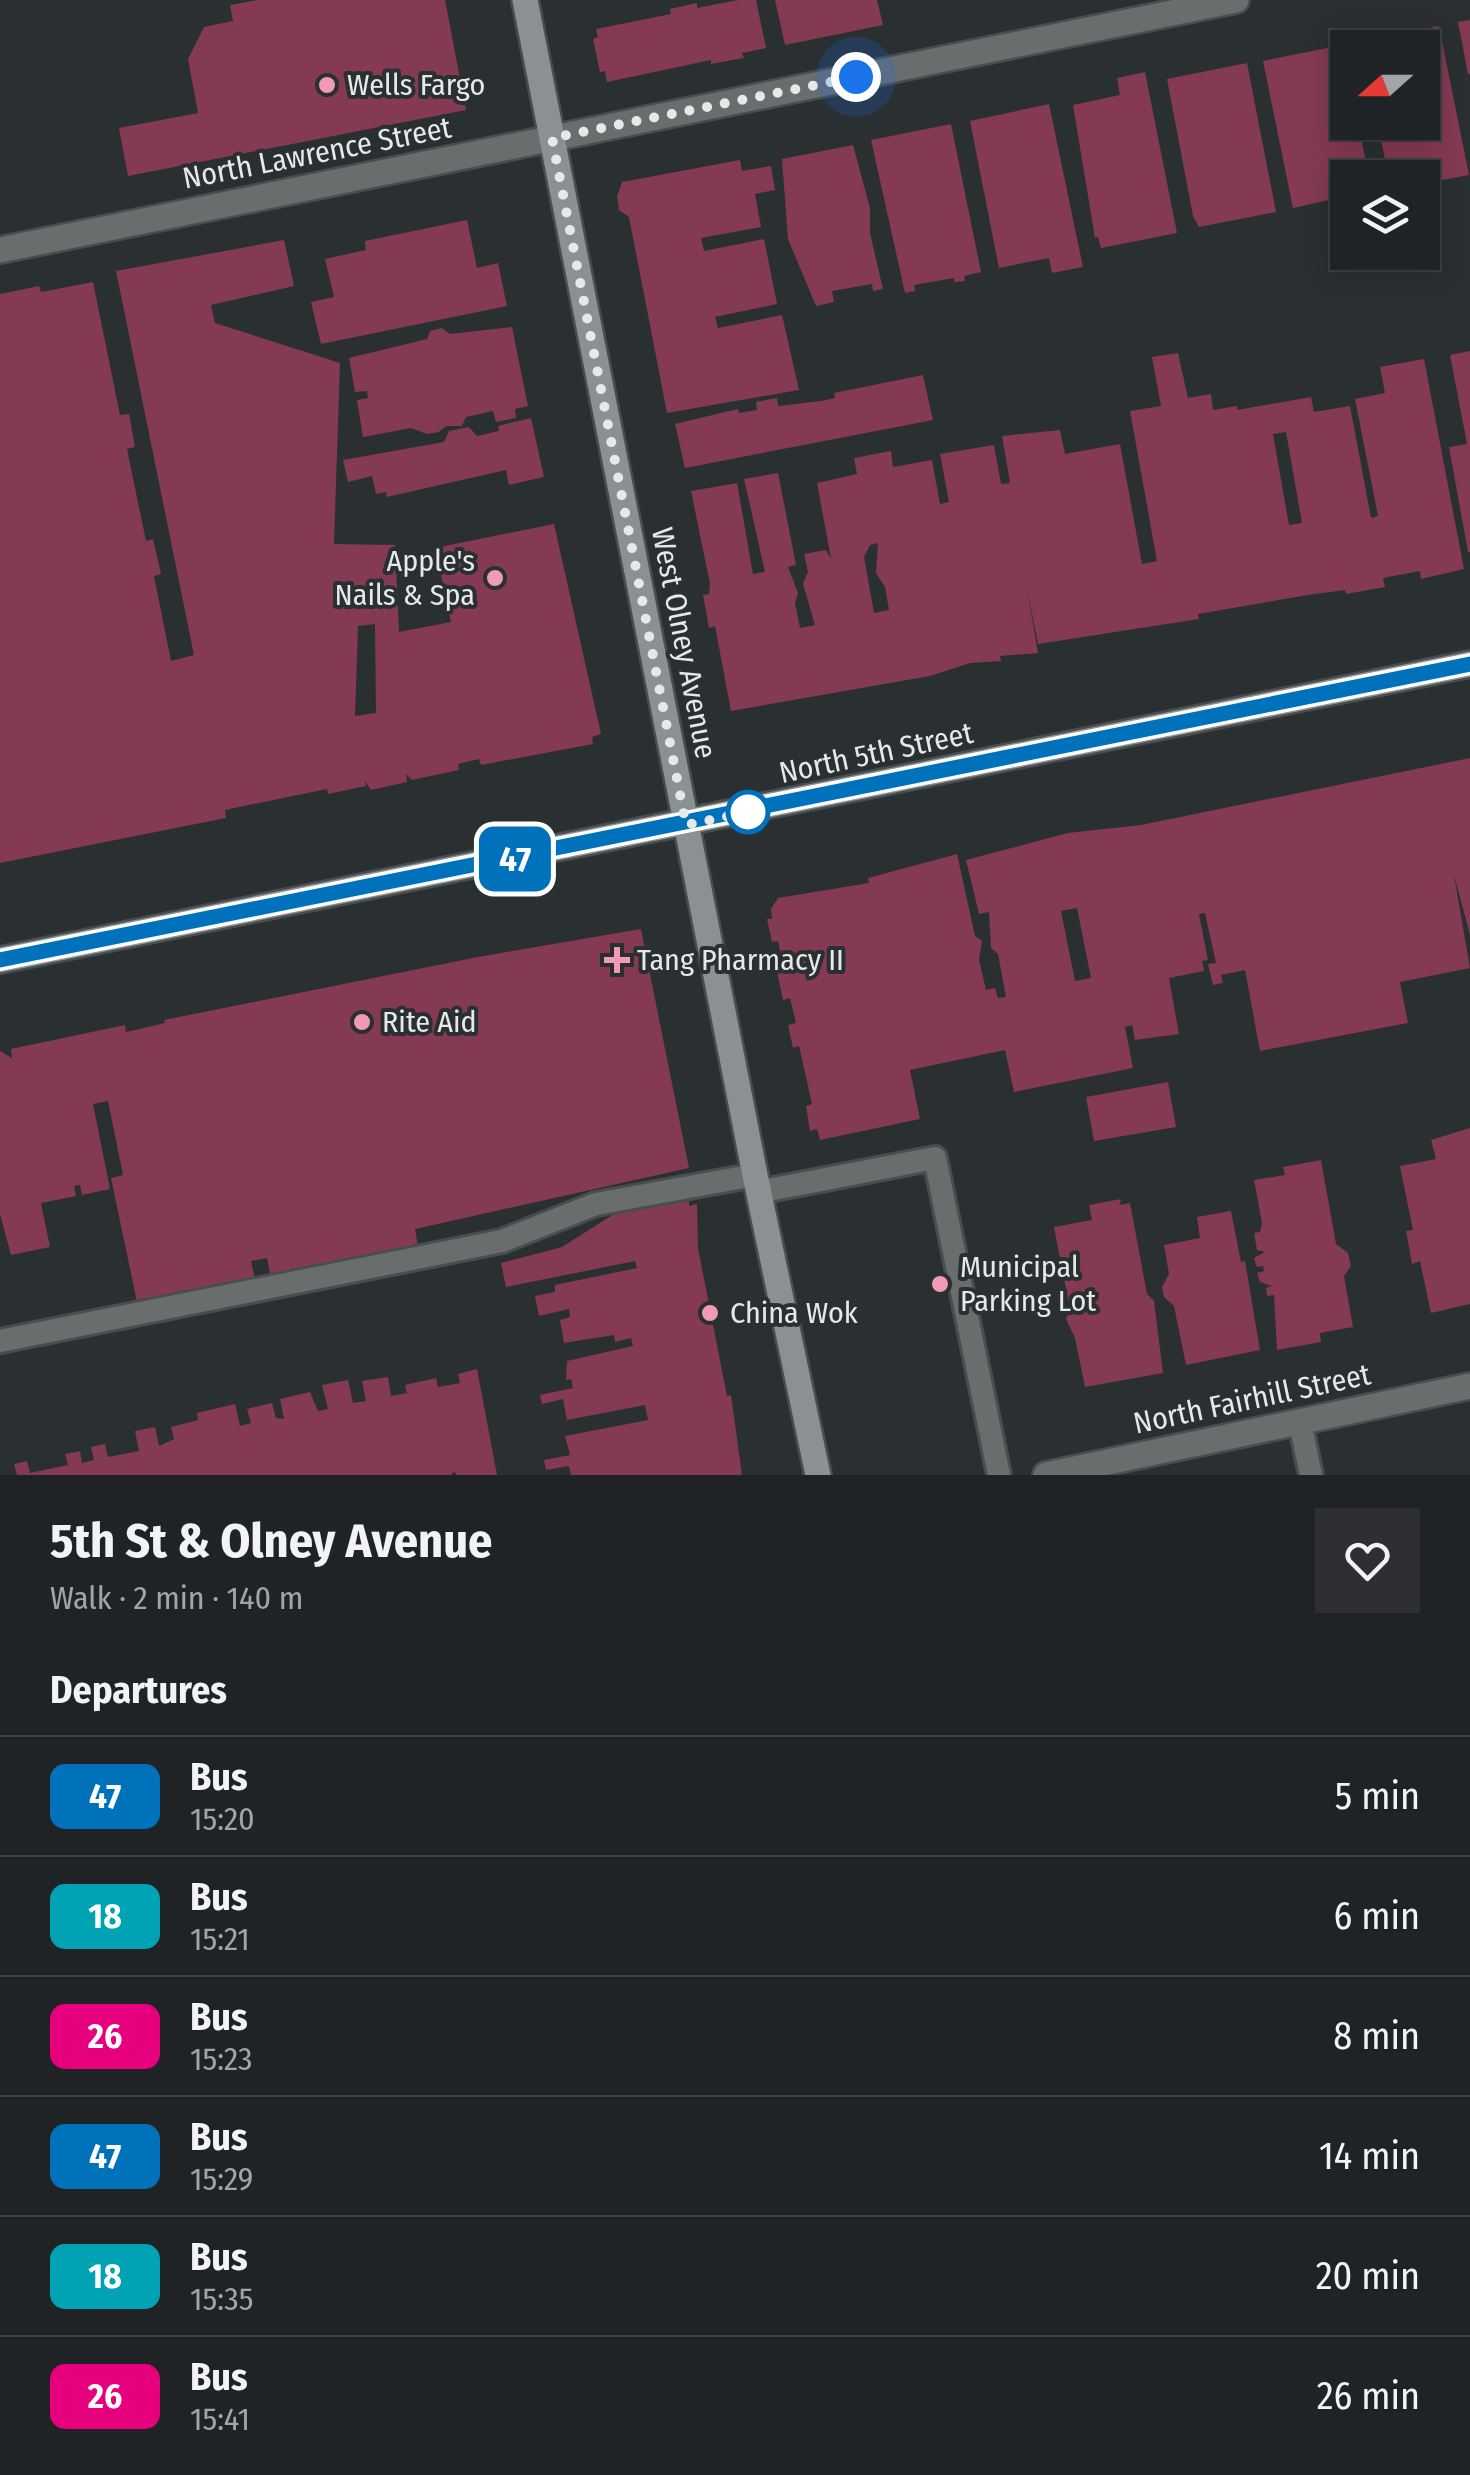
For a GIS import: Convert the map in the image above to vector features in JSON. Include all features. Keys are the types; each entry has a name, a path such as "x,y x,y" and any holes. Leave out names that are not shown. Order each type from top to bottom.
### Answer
{"street":[{"name":"West Olney Avenue","path":"525,0 757,1184 818,1475"},
{"name":"North Lawrence Street","path":"0,250 1236,0"},
{"name":"North 5th Street","path":"0,960 686,825 1470,664"},
{"name":"North Fairhill Street","path":"1046,1475 1470,1386"}],"lane":[{"path":"0,1341 502,1242 596,1204 935,1158 999,1475"},
{"path":"1300,1422 1312,1475"}],"building":[{"name":"Wells Fargo","path":"258,0 445,0 466,110 128,176 119,128 198,113 188,59 204,27 233,21 230,5"},
{"path":"756,0 766,48 742,53 744,58 711,64 711,60 607,82 605,71 600,72 593,39 598,37 596,29 671,14 670,9 697,3 697,8"},
{"path":"775,0 877,0 883,25 785,45"},
{"path":"1470,20 1470,74 1468,74 1458,22"},
{"path":"1440,31 1469,175 1440,180 1440,160 1385,160 1381,140 1440,140"},
{"path":"1330,47 1330,140 1362,140 1365,160 1330,160 1330,200 1293,208 1263,61"},
{"path":"1247,63 1276,212 1199,227 1193,216 1167,79"},
{"path":"1145,72 1177,233 1101,248 1098,237 1095,238 1073,105 1120,95 1117,78"},
{"path":"1049,104 1083,267 1052,273 1049,258 999,268 970,121"},
{"path":"951,124 981,272 964,276 965,281 954,282 954,278 914,285 915,291 905,293 871,140"},
{"path":"853,145 870,208 870,233 883,289 873,291 872,284 832,291 834,302 816,306 788,239 782,159"},
{"path":"740,160 742,171 771,166 775,190 755,194 761,227 701,238 704,251 764,239 777,304 715,317 718,328 782,315 799,390 667,413 629,217 619,210 617,196 622,182"},
{"path":"467,220 477,268 498,263 507,306 321,344 311,302 334,297 325,259 366,250 365,241"},
{"path":"284,240 294,286 211,305 215,323 340,363 334,544 395,545 399,632 451,622 435,548 554,524 601,734 592,737 593,744 481,765 479,759 458,764 459,770 412,780 406,774 407,782 371,790 365,781 366,786 328,794 327,789 225,810 226,818 0,863 0,294 39,286 41,292 93,282 120,415 129,414 135,447 127,449 146,541 153,539 161,574 154,576 171,661 194,655 116,271","holes":["375,624 376,713 355,716 358,626"]},
{"path":"512,327 528,406 515,409 516,418 496,422 493,411 466,417 462,426 446,426 439,432 427,434 411,428 363,437 357,400 368,398 367,391 355,392 349,358 427,339 430,331 442,328 450,334"},
{"path":"1470,351 1468,552 1449,447 1467,444 1450,355"},
{"path":"1178,353 1188,398 1211,394 1213,410 1237,406 1237,410 1311,397 1314,412 1350,406 1371,518 1378,516 1355,399 1385,393 1380,367 1424,359 1464,569 1421,579 1420,571 1383,578 1385,587 1308,595 1198,614 1199,619 1038,644 1027,589 1038,653 1000,656 1001,661 970,663 930,676 731,711 715,626 709,628 703,595 709,594 710,584 691,491 737,483 753,574 765,572 744,479 778,473 796,565 788,567 798,593 795,603 800,628 815,625 803,584 808,572 804,554 826,550 831,559 817,483 857,474 854,458 891,451 893,467 932,460 940,504 949,502 940,454 994,445 1001,484 1010,483 1002,436 1060,430 1065,454 1120,444 1142,564 1157,561 1130,411 1161,406 1152,357","holes":["1286,432 1302,523 1289,525 1273,434","878,543 876,573 885,587 889,610 874,613 864,557 870,545"]},
{"path":"923,375 933,420 685,468 675,424 738,409 739,413 757,410 756,402 777,398 778,406 821,401 835,398 834,393"},
{"path":"531,418 544,477 509,485 506,470 387,497 386,492 376,494 372,476 348,482 343,460 444,442 449,431 469,427 477,436"},
{"path":"1470,758 1470,935 1454,875 1470,968 1400,982 1408,1023 1260,1051 1245,970 1221,975 1223,983 1213,985 1208,964 1216,963 1205,913 1199,914 1208,960 1202,961 1204,971 1169,978 1179,1034 1135,1040 1132,1025 1125,1027 1133,1068 1014,1092 1005,1050 910,1070 920,1119 820,1140 817,1129 810,1131 806,1106 812,1104 799,1046 793,1048 788,1025 796,1023 790,998 783,1000 777,971 784,970 778,941 772,942 767,919 772,919 771,909 778,898 869,883 868,878 957,854 975,936 982,941 979,959 986,990 995,988 998,998 1006,997 998,954 991,948 989,912 979,914 966,860 1068,833 1141,825","holes":["1077,908 1091,978 1075,981 1061,911"]},
{"path":"641,929 689,1168 415,1229 419,1253 272,1283 267,1258 251,1261 256,1283 138,1307 111,1178 123,1175 108,1101 93,1104 110,1189 82,1195 80,1185 74,1186 76,1196 41,1203 50,1247 11,1255 0,1214 0,1051 12,1058 11,1049 125,1025 126,1032 165,1023 164,1020 478,957"},
{"path":"1168,1082 1176,1127 1094,1141 1086,1097"},
{"path":"1470,1128 1470,1304 1431,1313 1420,1261 1412,1264 1406,1231 1413,1230 1400,1166 1436,1159 1431,1140"},
{"path":"1321,1160 1336,1244 1348,1253 1351,1266 1344,1276 1353,1327 1320,1333 1321,1342 1277,1350 1274,1295 1267,1296 1266,1288 1272,1286 1260,1282 1257,1273 1264,1271 1263,1266 1257,1267 1254,1258 1265,1252 1257,1250 1254,1233 1260,1232 1262,1223 1254,1180 1285,1175 1283,1167"},
{"path":"689,1199 689,1206 697,1204 698,1248 727,1396 731,1395 742,1475 571,1475 569,1466 546,1470 544,1460 570,1455 565,1436 648,1420 645,1405 567,1420 563,1399 542,1404 540,1395 573,1388 571,1379 566,1380 567,1361 633,1346 631,1338 615,1342 614,1335 564,1343 560,1320 570,1317 569,1309 539,1316 535,1296 555,1292 555,1285 637,1268 635,1261 506,1287 501,1263 562,1247 614,1214"},
{"path":"1121,1199 1120,1205 1130,1203 1147,1294 1154,1301 1163,1373 1085,1387 1075,1338 1066,1319 1070,1310 1054,1227 1092,1220 1089,1205"},
{"path":"1231,1211 1241,1262 1245,1261 1260,1350 1186,1365 1174,1306 1164,1297 1162,1287 1169,1274 1164,1245 1200,1238 1197,1217"},
{"path":"477,1369 497,1475 456,1475 455,1471 451,1475 17,1475 14,1464 27,1461 30,1473 68,1465 65,1454 80,1451 82,1463 94,1460 91,1447 105,1444 108,1457 139,1451 135,1431 155,1427 159,1446 174,1439 171,1427 198,1420 197,1413 235,1404 240,1426 251,1423 247,1409 272,1403 276,1418 284,1419 280,1399 310,1392 318,1411 328,1409 322,1385 348,1380 353,1403 366,1401 362,1381 388,1377 391,1396 407,1393 405,1385 436,1378 438,1387 460,1383 458,1374"}],"bus line":[{"name":"47","path":"0,960 686,825 1470,664"}],"place":[{"name":"Wells Fargo","path":"327,85"},
{"name":"Apple's Nails & Spa","path":"495,578"},
{"name":"Tang Pharmacy II","path":"617,960"},
{"name":"Rite Aid","path":"362,1022"},
{"name":"Municipal Parking Lot","path":"940,1284"},
{"name":"China Wok","path":"710,1313"}],"route":[{"path":"748,812 764,809 686,825 552,138 856,77"}]}
